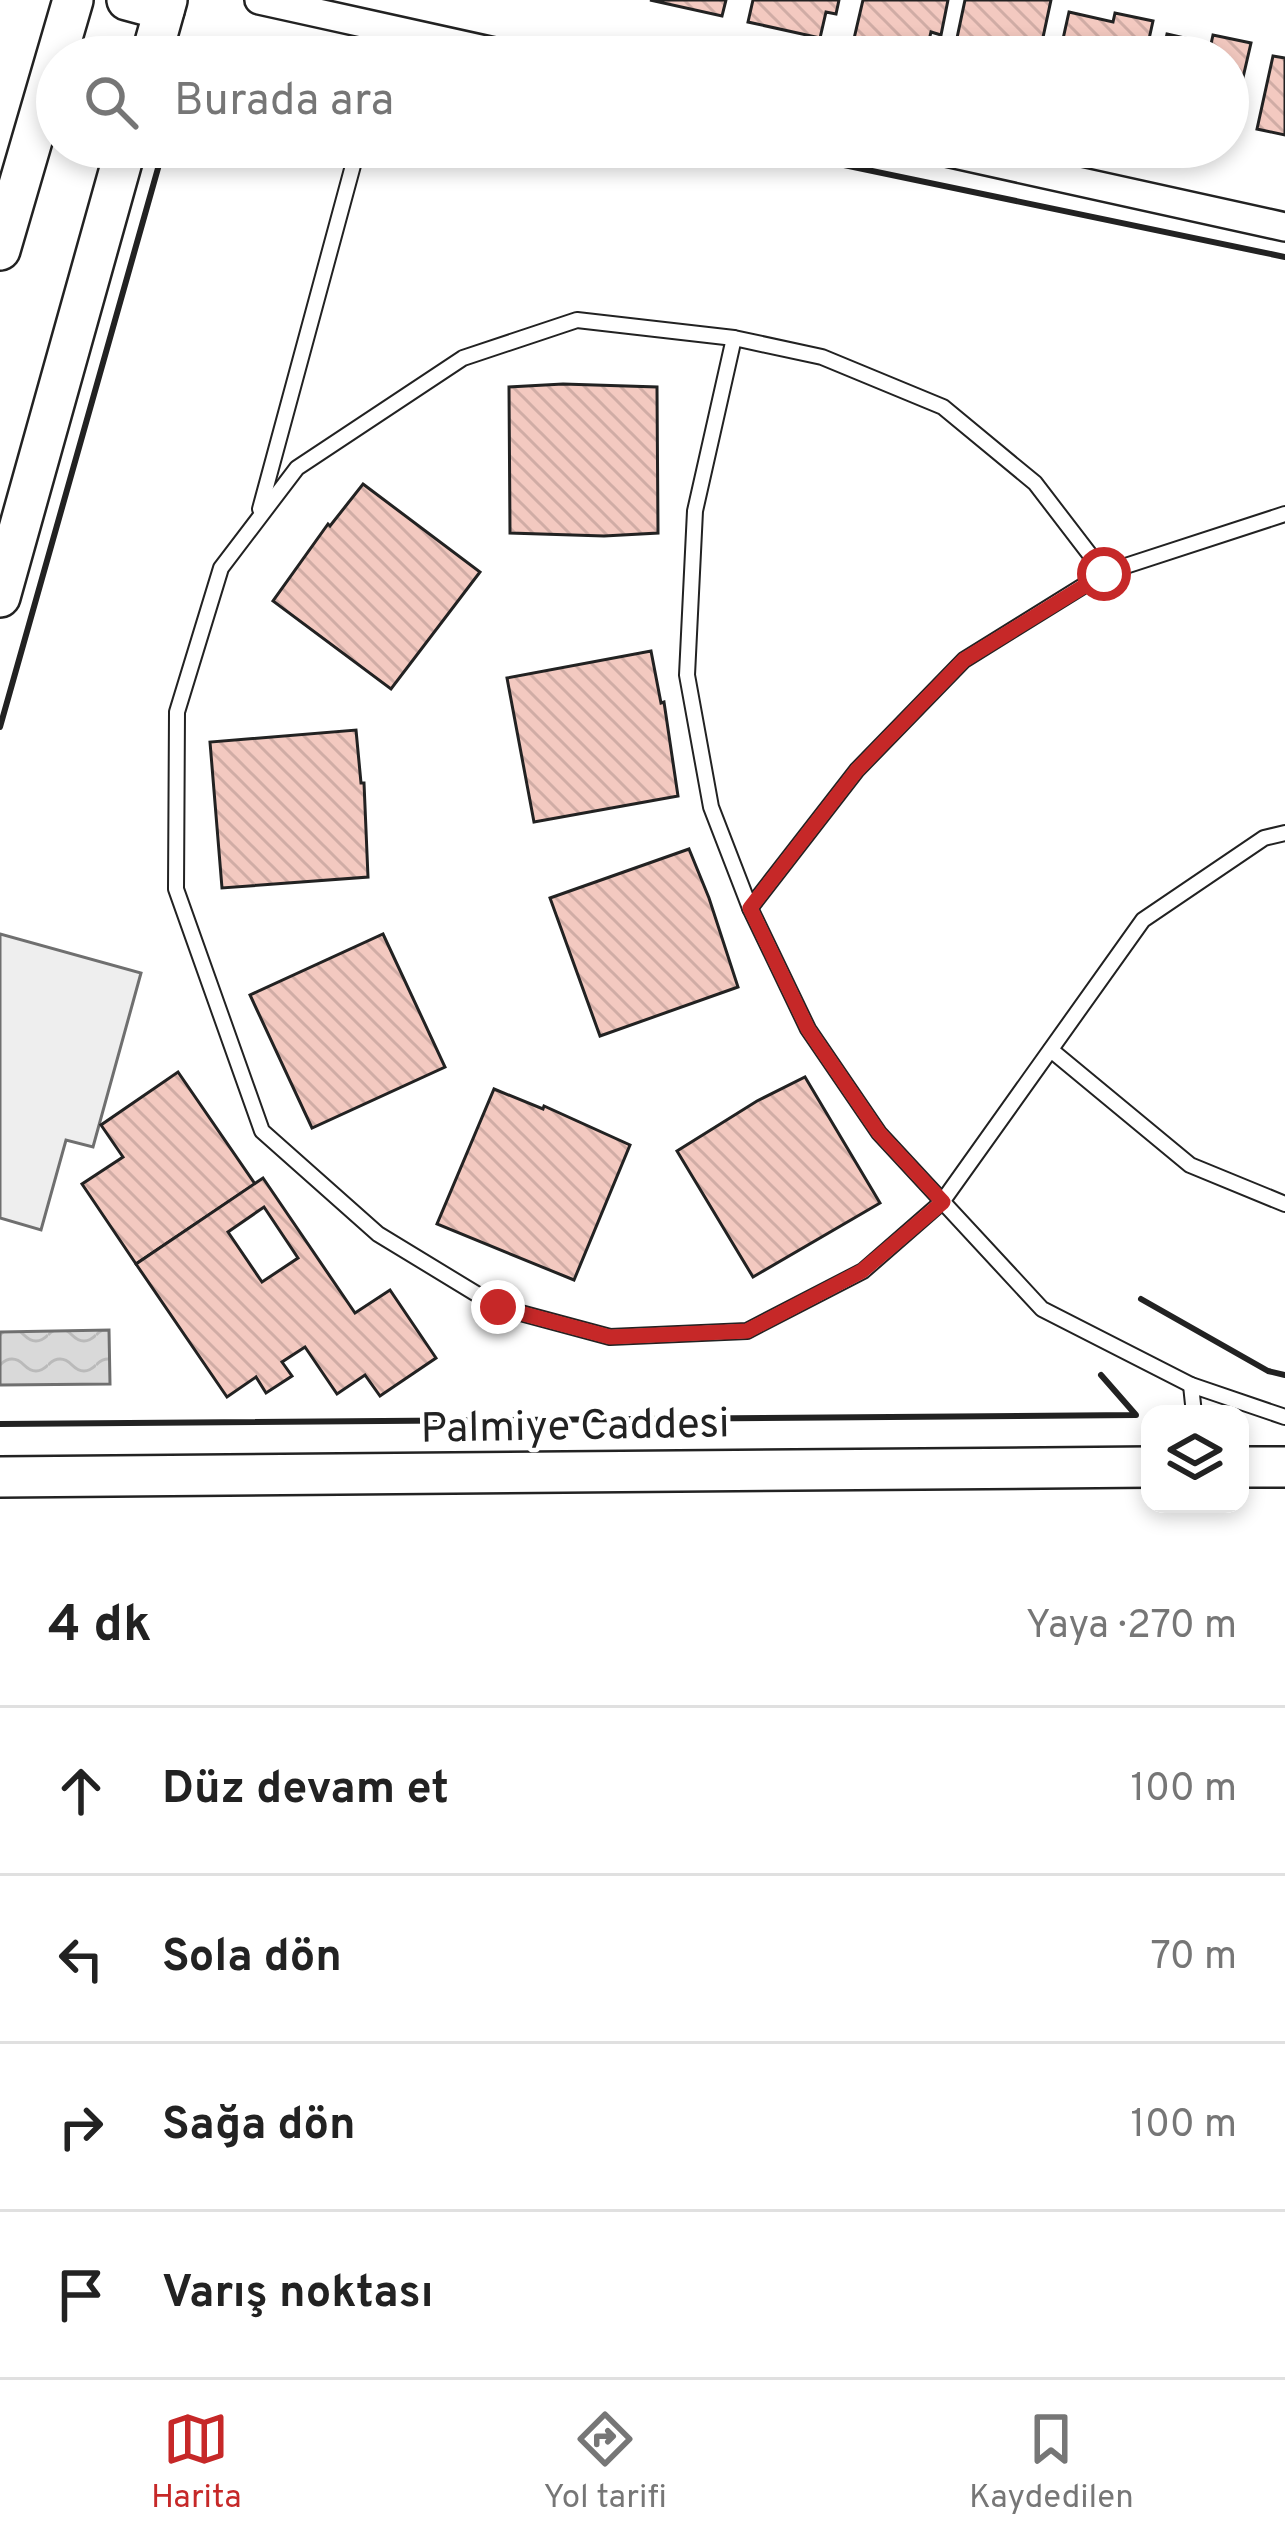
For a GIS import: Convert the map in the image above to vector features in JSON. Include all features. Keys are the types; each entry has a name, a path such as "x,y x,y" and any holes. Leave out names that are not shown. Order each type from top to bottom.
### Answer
{"street":[{"path":"62,36 73,0"},
{"path":"259,0 422,36"},
{"path":"152,36 153,3"},
{"path":"0,250 36,127"},
{"path":"0,597 120,168"},
{"path":"1018,168 1285,227"},
{"name":"Palmiye Caddesi","path":"0,1477 1141,1467"},
{"path":"1249,1467 1285,1467"}],"lane":[{"path":"257,520 352,168"},
{"path":"1104,574 1035,483 944,407 821,357 734,338 577,320 463,358 297,468 221,568 177,712 176,889 262,1131 378,1234 498,1307 610,1337 747,1331 862,1271 943,1202 1143,920 1264,838 1285,833"},
{"path":"734,338 695,511 687,674 711,808 750,908 808,1029 879,1133 1042,1309 1191,1385 1285,1417"},
{"path":"750,908 857,770 964,660 1104,574 1285,514"},
{"path":"1051,1050 1190,1165 1285,1204"},
{"path":"1191,1385 1194,1405"}],"shaded area":[{"path":"0,934 141,973 93,1147 66,1140 41,1230 0,1218"}],"water":[{"path":"109,1330 110,1384 0,1385 0,1332"}],"building":[{"path":"650,0 726,0 722,16"},
{"path":"753,0 839,0 836,14 826,12 820,36 748,22"},
{"path":"863,0 948,0 941,35 855,36"},
{"path":"965,0 1051,0 1043,36 957,36"},
{"path":"1069,12 1113,22 1115,13 1153,21 1150,36 1064,36"},
{"path":"1273,56 1285,58 1285,135 1257,129"},
{"path":"509,387 657,387 658,533 510,533"},
{"path":"363,484 480,572 391,689 273,601"},
{"path":"651,651 678,796 534,822 507,678"},
{"path":"356,730 364,783 368,877 222,888 210,742"},
{"path":"689,849 738,987 600,1036 550,898"},
{"path":"383,934 445,1067 312,1128 250,995"},
{"path":"178,1072 255,1184 136,1264 82,1184 123,1157 101,1125"},
{"path":"805,1077 880,1203 753,1277 677,1151"},
{"path":"494,1089 630,1145 574,1280 437,1224"},
{"path":"263,1178 355,1313 390,1290 436,1358 380,1396 365,1375 337,1394 305,1347 282,1362 292,1376 266,1393 256,1377 227,1397 136,1264","holes":["264,1207 298,1258 262,1282 228,1232"]}],"wall":[{"path":"0,727 158,168"},
{"path":"858,168 1285,257"},
{"path":"1141,1299 1268,1371 1285,1375"},
{"path":"0,1424 1136,1415 1101,1375"}],"route":[{"path":"498,1307 610,1337 747,1331 862,1271 943,1202 879,1133 808,1029 750,908 857,770 964,660 1104,574"}]}
